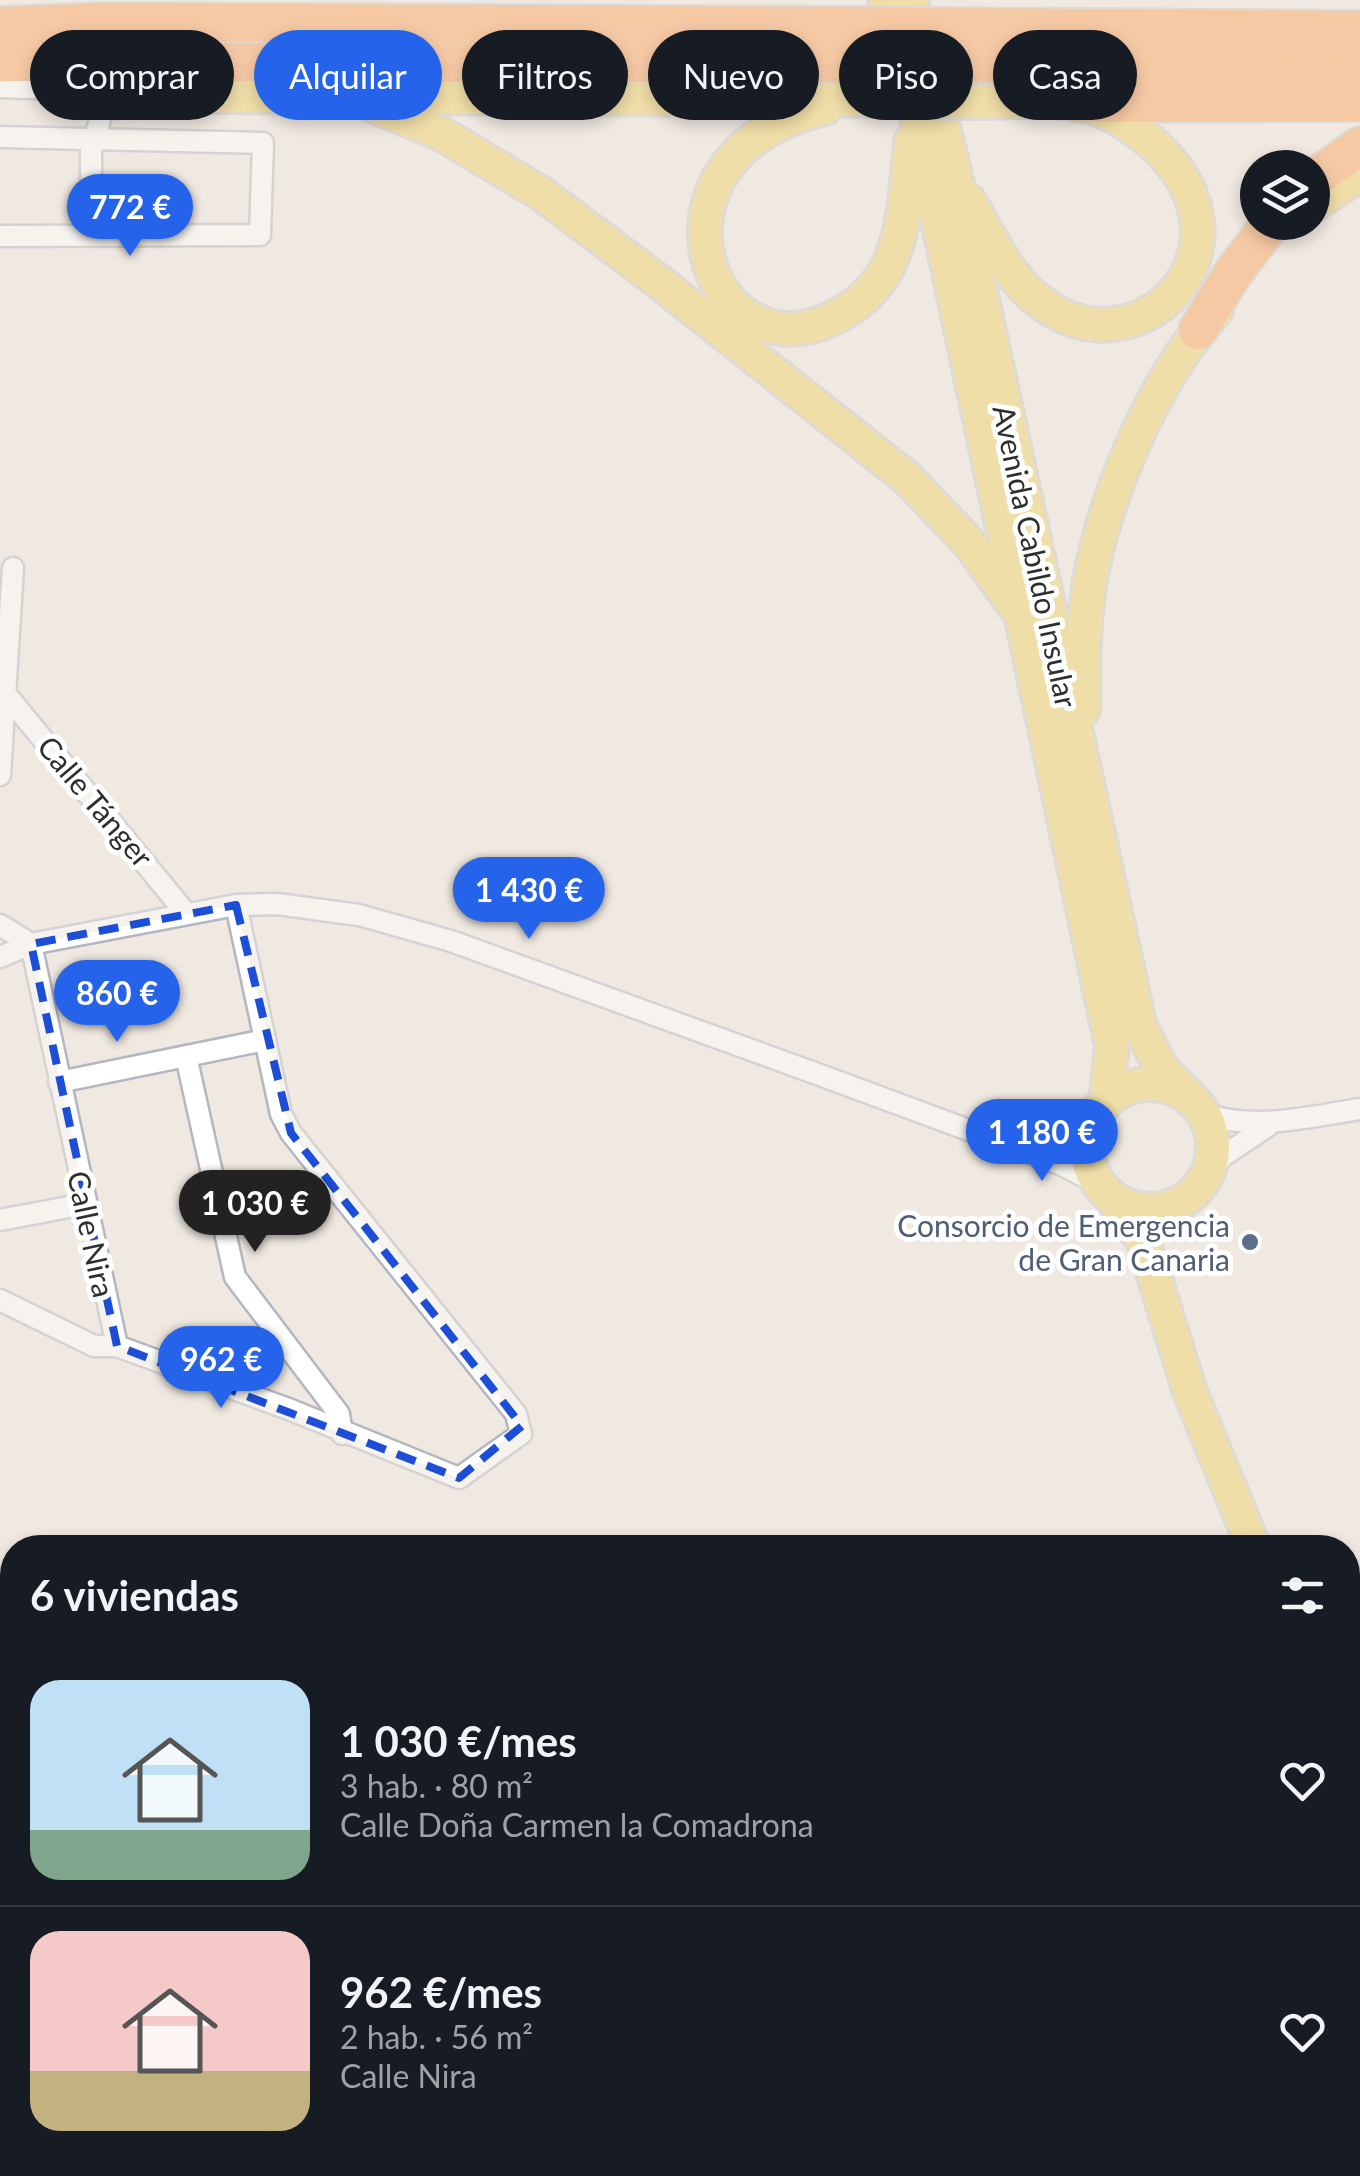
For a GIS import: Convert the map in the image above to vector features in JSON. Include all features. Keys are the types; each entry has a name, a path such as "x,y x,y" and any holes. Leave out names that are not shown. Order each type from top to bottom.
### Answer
{"highway":[{"path":"0,26 878,13 917,30"},
{"path":"973,44 1360,30"},
{"path":"973,46 1360,68"},
{"path":"0,62 839,85"},
{"path":"1137,104 1360,102"},
{"path":"1330,167 1360,146"},
{"path":"1198,330 1260,240"}],"main road":[{"name":"Avenida Cabildo Insular","path":"911,0 954,176 1140,1027 1162,1069 1197,1106"},
{"path":"885,86 912,132 904,203 892,258 880,280 845,312 826,322 788,331 769,327 732,304 717,282 707,254 706,215 717,178 729,160 766,132 885,86"},
{"path":"442,95 839,87"},
{"path":"408,120 442,134 542,194 907,478 970,544 1021,615"},
{"name":"Avenida Cabildo Insular","path":"894,120 1021,615 1112,1046 1106,1101"},
{"path":"954,176 1006,264 1034,297 1062,314 1102,324 1121,323 1158,308 1184,280 1197,252 1201,225 1193,194 1164,154 1137,130 1114,120"},
{"path":"1330,194 1360,174"},
{"path":"1083,775 1086,609 1116,486 1158,396 1198,330 1279,240"},
{"path":"1106,1192 1155,1211 1175,1206 1193,1194 1206,1177 1214,1145 1197,1106 1156,1084 1121,1090 1094,1115 1086,1150 1106,1192 1143,1240 1190,1392 1249,1535"},
{"path":"1164,1305 1162,1249 1175,1206"}],"street":[{"path":"0,87 30,88"},
{"path":"91,234 93,138 99,120"},
{"path":"0,137 263,143 260,235 0,236"},
{"path":"0,775 12,568"},
{"name":"Calle Tánger","path":"4,692 186,912"},
{"path":"0,1300 94,1346 117,1346 292,1410 342,1434 459,1478 521,1434 516,1414 291,1133 281,1114 236,904"},
{"path":"0,956 31,944 236,904 277,904 359,915 451,941 1060,1164 1106,1192"},
{"path":"0,925 31,944"},
{"name":"Calle Nira","path":"31,944 117,1346"},
{"path":"59,1082 266,1040"},
{"path":"186,1056 234,1277 339,1414 342,1434"},
{"path":"1004,1145 1042,1143 1066,1132 1106,1101"},
{"path":"1197,1106 1232,1124 1274,1122 1360,1108"},
{"path":"1206,1177 1244,1138 1274,1122"},
{"path":"0,1220 86,1204"}],"highlighted area":[{"path":"236,905 291,1133 522,1426 459,1478 117,1346 31,944"}],"place":[{"name":"Consorcio de Emergencia de Gran Canaria","path":"1250,1242"}]}
